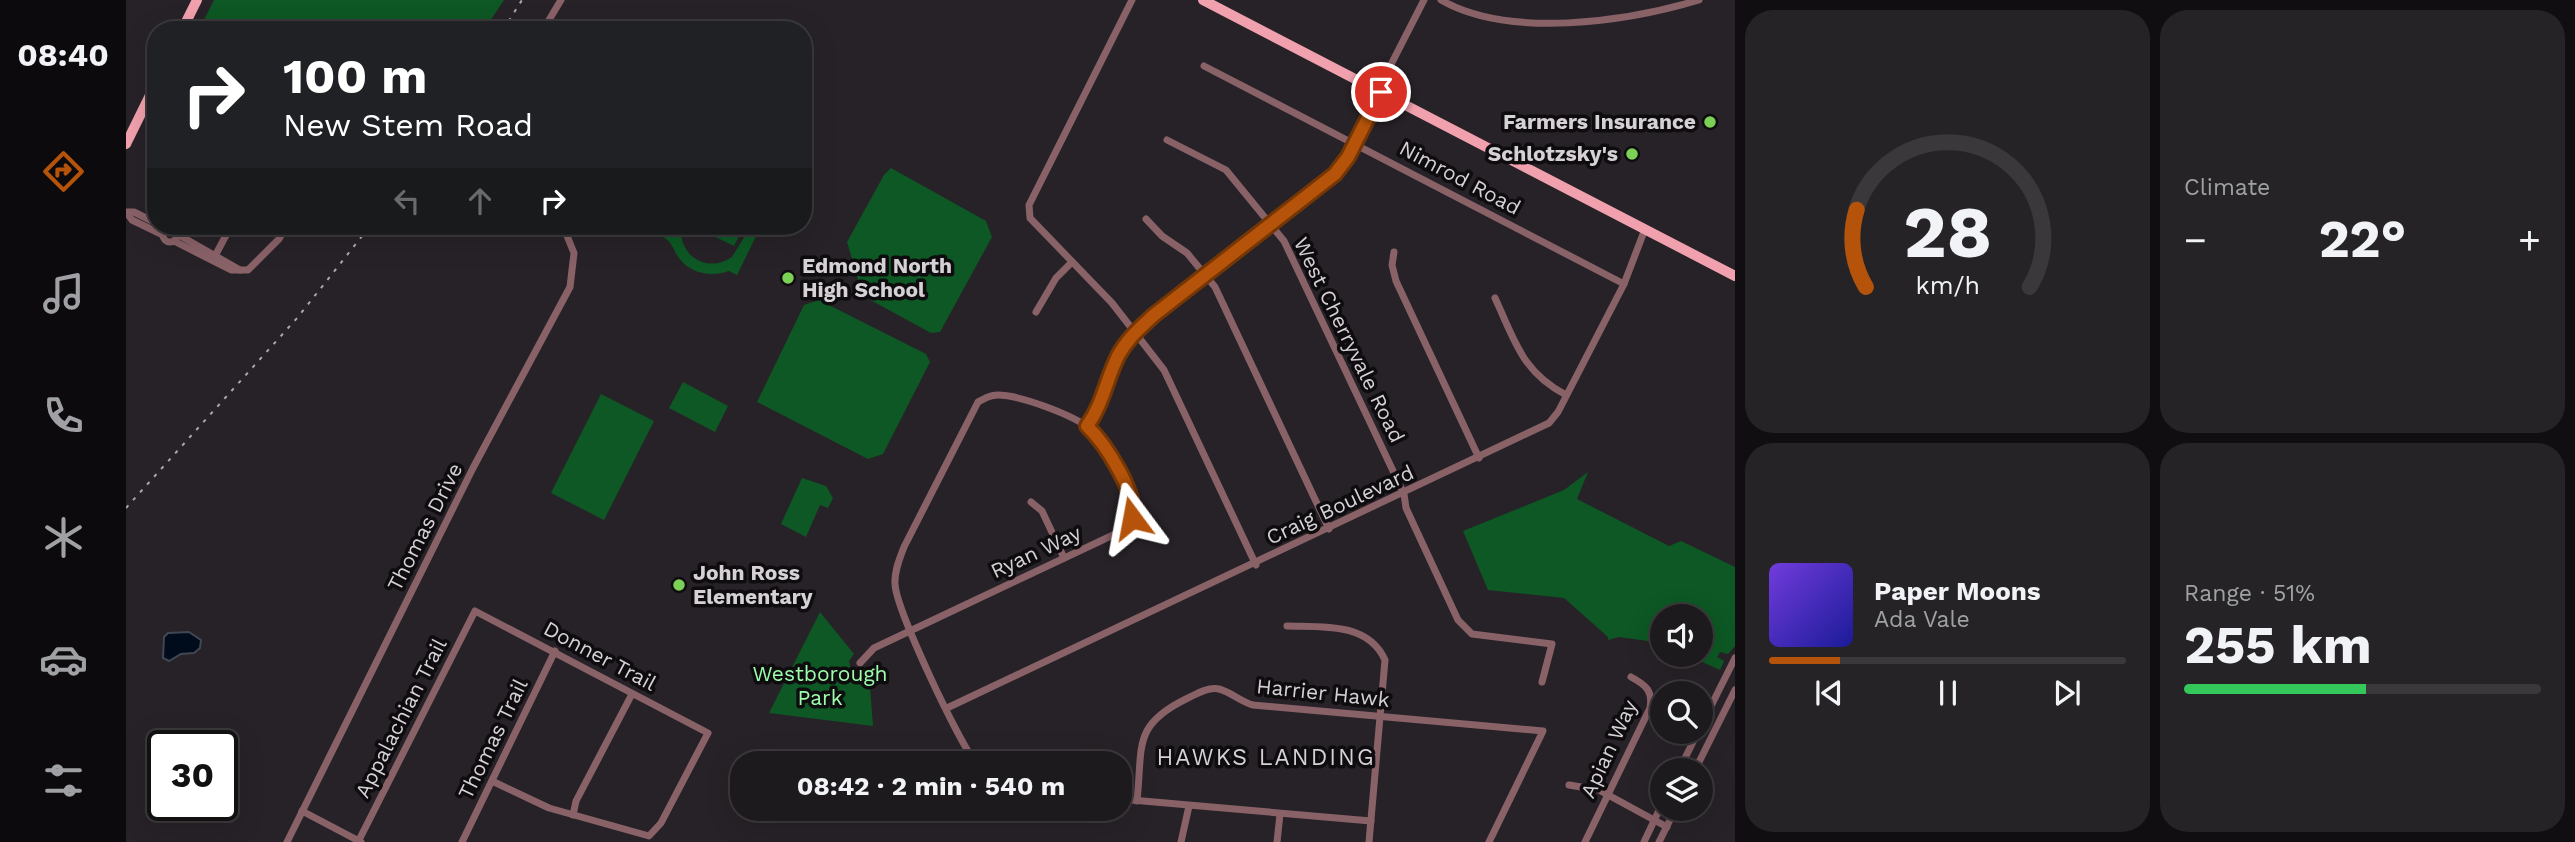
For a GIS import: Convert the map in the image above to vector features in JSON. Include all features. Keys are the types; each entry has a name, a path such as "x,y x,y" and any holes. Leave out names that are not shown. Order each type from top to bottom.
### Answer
{"main road":[{"path":"186,21 197,0"},
{"path":"1203,0 1735,276"},
{"path":"126,144 147,101"}],"street":[{"path":"548,21 561,0"},
{"path":"1132,0 1029,205 1030,218 1112,303 1173,386 1256,565"},
{"path":"970,751 897,601 894,582 904,547 978,402 1003,395 1070,417 1087,426 1104,398 1117,358 1135,332 1335,174 1355,143 1424,0"},
{"path":"1441,0 1483,18 1539,21 1637,14 1699,0"},
{"name":"Nimrod Road","path":"1204,66 1624,284"},
{"name":"West Cherryvale Road","path":"1167,140 1226,170 1271,224 1295,262 1404,494 1406,508 1458,620 1464,628 1481,636 1552,644 1542,682"},
{"path":"126,213 134,212 147,218"},
{"path":"126,213 132,220 147,224"},
{"path":"1146,219 1162,236 1187,253 1215,288 1329,529"},
{"name":"Craig Boulevard","path":"947,708 1256,565 1549,423 1566,396 1624,284 1644,229"},
{"path":"177,235 240,270 255,266 279,235"},
{"path":"214,258 226,235"},
{"name":"Thomas Drive","path":"286,842 473,468 570,287 574,253 567,235"},
{"path":"1394,252 1392,265 1396,281 1479,458"},
{"path":"1036,312 1056,278 1072,262"},
{"path":"1495,298 1525,365 1535,376 1566,396"},
{"name":"Ryan Way","path":"860,663 874,648 1125,529 1134,511 1107,449 1087,426"},
{"path":"1031,502 1042,512 1064,558"},
{"name":"Donner Trail","path":"475,611 708,733 661,823 649,836 573,815"},
{"name":"Appalachian Trail","path":"360,841 475,611"},
{"path":"1287,626 1346,629 1372,641 1385,660 1369,842"},
{"name":"Thomas Trail","path":"462,842 555,651"},
{"path":"1713,702 1735,658"},
{"name":"Apian Way","path":"1585,842 1650,708 1652,697 1649,690 1632,677"},
{"name":"Harrier Hawk","path":"1137,801 1144,733 1149,723 1157,714 1202,691 1221,689 1253,705 1544,731 1489,842"},
{"path":"1701,758 1735,690"},
{"path":"492,781 549,808 573,815 576,801 632,694"},
{"path":"1569,786 1608,794 1650,817"},
{"path":"1132,800 1371,821"},
{"path":"1181,842 1189,806"},
{"path":"302,811 360,841"},
{"path":"1277,842 1280,814"},
{"path":"1644,842 1654,821"},
{"path":"1657,821 1667,827"},
{"path":"1659,842 1670,821"}],"green space":[{"path":"214,0 504,0 490,21 204,21"},
{"path":"891,168 986,221 992,237 940,332 931,333 863,296 847,242 884,175"},
{"path":"681,235 689,253 704,263 713,264 732,257 745,235 757,235 737,275 729,271 707,274 693,270 663,237"},
{"path":"711,235 740,235 734,246"},
{"path":"819,300 926,354 930,362 883,454 868,459 757,402 804,305"},
{"path":"683,382 728,406 715,432 669,408"},
{"path":"601,394 654,421 604,520 551,493"},
{"path":"1588,472 1577,499 1669,546 1681,541 1735,567 1735,646 1728,654 1720,652 1717,657 1724,661 1720,670 1713,667 1713,604 1650,604 1650,641 1619,637 1608,640 1608,637 1564,598 1488,590 1463,531 1564,490"},
{"path":"802,478 826,486 833,498 828,508 820,505 806,537 781,524"},
{"name":"Westborough Park","path":"820,612 854,654 849,661 851,671 858,675 869,673 873,726 769,713"}],"water":[{"path":"189,632 201,640 200,648 194,653 181,654 169,661 163,658 164,637 168,633"}],"railway":[{"path":"509,21 522,0"},
{"path":"126,508 298,317 363,235"}],"place":[{"name":"Farmers Insurance","path":"1710,122"},
{"name":"Schlotzsky's","path":"1632,154"},
{"name":"Edmond North High School","path":"788,278"},
{"name":"John Ross Elementary","path":"679,585"}],"district":[{"name":"HAWKS LANDING","path":"1266,757"}],"route":[{"path":"1132,518 1134,505 1120,474 1107,449 1087,426 1104,398 1117,358 1135,332 1154,315 1335,174 1348,157 1381,92"}]}
